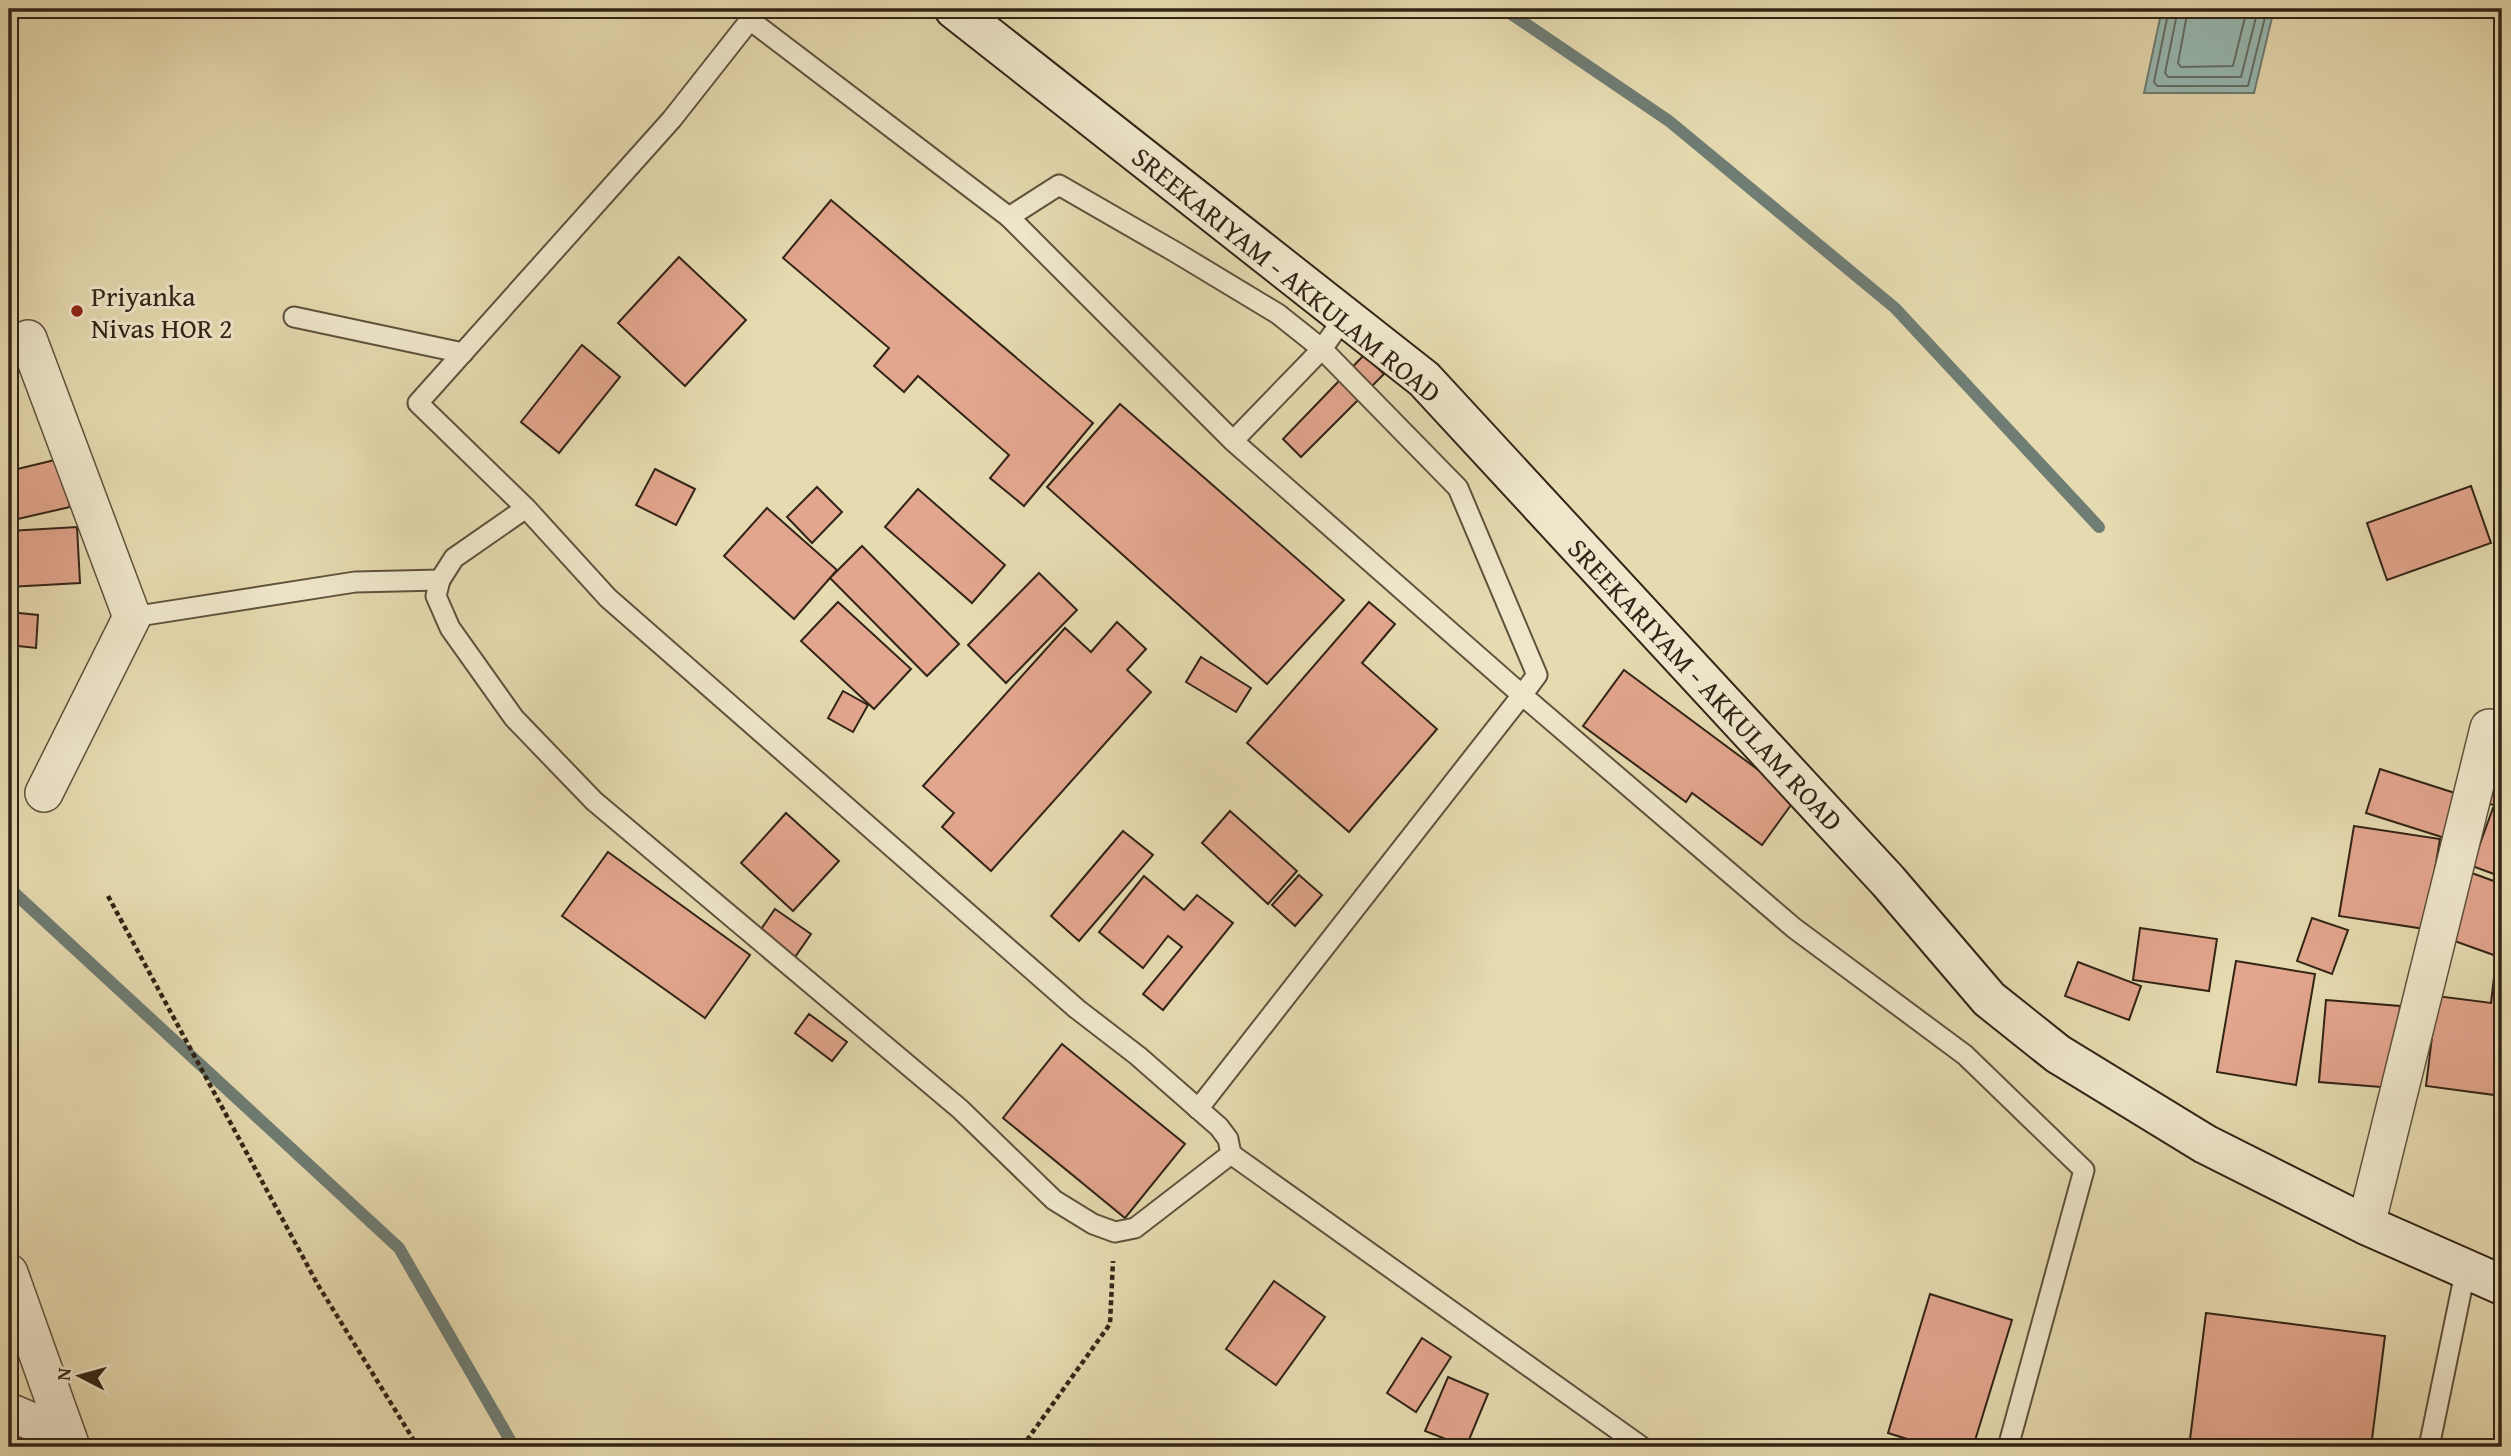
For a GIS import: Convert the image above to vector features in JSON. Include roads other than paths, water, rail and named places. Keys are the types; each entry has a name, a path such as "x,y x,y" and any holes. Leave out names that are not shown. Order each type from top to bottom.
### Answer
{"main road":[{"name":"SREEKARIYAM - AKKULAM ROAD","path":"954,9 1424,379 1888,881 1989,999 2058,1054 2205,1144 2366,1225 2502,1285"}],"street":[{"path":"28,339 132,617 44,793"},
{"path":"2366,1225 2489,728"},
{"path":"9,1273 69,1442"},
{"path":"9,1412 69,1442"}],"lane":[{"path":"1642,1447 1231,1154 1228,1139 1219,1127 1138,1056 1077,1009 608,598 526,508 418,403 672,119 744,14 1009,218 1233,441 1522,695 1794,928 1965,1055 2084,1170 2008,1447"},
{"path":"1009,218 1059,185 1278,314 1322,349 1458,488 1537,675 1198,1110"},
{"path":"1233,441 1322,349 1346,315"},
{"path":"294,317 463,353"},
{"path":"526,508 454,558 440,580 436,596 446,620 466,652 514,718 594,801 960,1109 1054,1200 1093,1224 1115,1233 1135,1228 1231,1154"},
{"path":"132,617 355,582 440,580"},
{"path":"2430,1447 2466,1268"}],"water":[{"path":"2162,9 2274,9 2254,93 2144,93"}],"waterway":[{"path":"1504,9 1669,121 1895,308 2099,527"},
{"path":"9,888 399,1248 514,1447"}],"place":[{"name":"Priyanka Nivas HOR 2","path":"77,311"}]}
